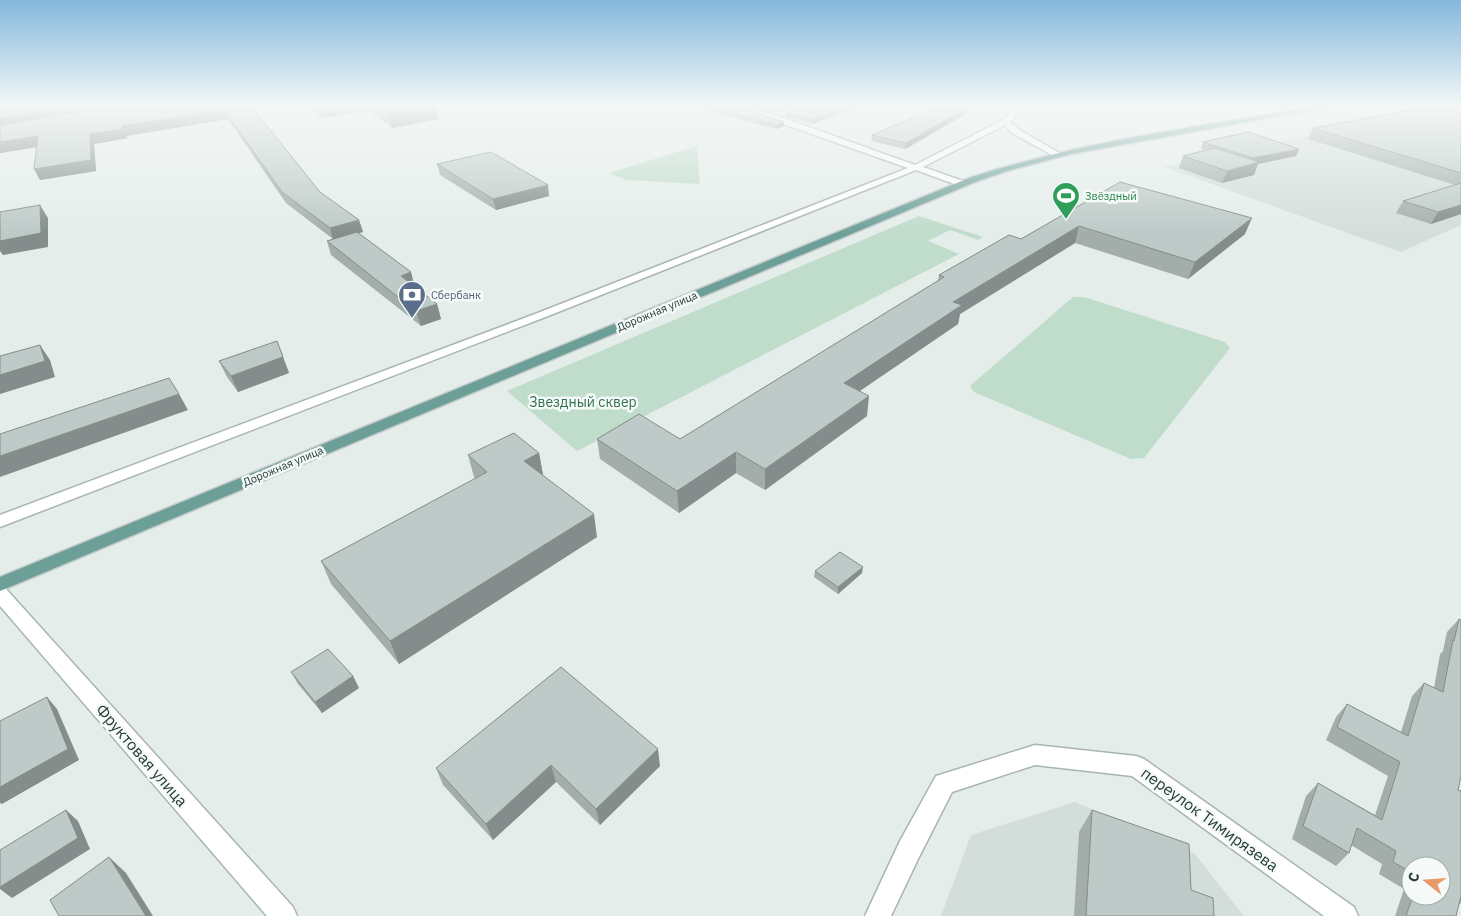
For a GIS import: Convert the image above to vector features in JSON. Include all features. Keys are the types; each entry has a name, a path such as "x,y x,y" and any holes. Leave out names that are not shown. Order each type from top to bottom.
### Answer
{"main road":[{"name":"Дорожная улица","path":"0,584 963,184 1007,168 1057,154 1087,149"}],"street":[{"path":"863,149 963,184"},
{"path":"0,521 539,316 916,167 953,149"},
{"path":"1047,149 1057,154"},
{"name":"Фруктовая улица","path":"0,594 284,916"},
{"name":"переулок Тимирязева","path":"878,916 909,850 944,784 1035,755 1136,766 1345,916"}],"shaded area":[{"path":"1246,149 1461,149 1461,225 1401,252 1164,167"},
{"path":"1075,802 1194,853 1244,916 941,916 971,835"}],"green space":[{"path":"688,149 697,149 700,184 626,180 609,173"},
{"name":"Звездный сквер","path":"919,216 983,237 978,240 950,230 928,241 959,254 577,451 507,391"},
{"path":"1073,297 1084,297 1225,342 1230,348 1144,458 1131,459 974,392 970,386"}],"building":[{"path":"36,149 91,149 91,160 34,169"},
{"path":"251,149 285,149 320,192 359,220 330,228 282,192"},
{"path":"1217,149 1259,162 1227,171 1183,156"},
{"path":"1224,149 1299,149 1253,158"},
{"path":"1381,149 1461,149 1461,173"},
{"path":"491,152 548,185 493,199 437,164"},
{"path":"1120,182 1252,218 1195,262 1079,226 953,302 962,305 844,383 869,396 765,469 736,452 677,491 597,439 639,414 680,439 944,277 939,275 1009,235 1021,239"},
{"path":"1461,183 1461,205 1438,212 1403,201"},
{"path":"40,205 41,233 0,241 0,212"},
{"path":"357,232 411,272 401,276 437,304 416,311 327,241"},
{"path":"277,341 283,357 231,376 219,361"},
{"path":"40,345 45,361 0,375 0,356"},
{"path":"169,378 179,394 0,456 0,434"},
{"path":"514,433 539,453 524,461 594,514 390,641 321,561 487,472 468,455"},
{"path":"840,552 863,567 838,587 815,571"},
{"path":"1459,619 1461,620 1461,776 1458,790 1461,791 1461,896 1456,916 1406,916 1410,906 1451,906 1451,856 1401,856 1401,866 1393,862 1396,851 1357,828 1349,853 1303,826 1318,783 1382,820 1400,762 1337,727 1347,704 1408,736 1424,683 1443,692"},
{"path":"328,649 353,676 315,702 291,672"},
{"path":"561,667 658,749 596,809 551,765 486,824 436,768"},
{"path":"47,697 68,749 0,787 0,721"},
{"path":"66,810 78,838 0,887 0,850"},
{"path":"1092,810 1189,844 1191,890 1213,898 1214,916 1086,916"},
{"path":"109,857 146,916 59,916 50,900"}],"place":[{"name":"Звёздный","path":"1066,220"},
{"name":"Сбербанк","path":"412,319"}]}
